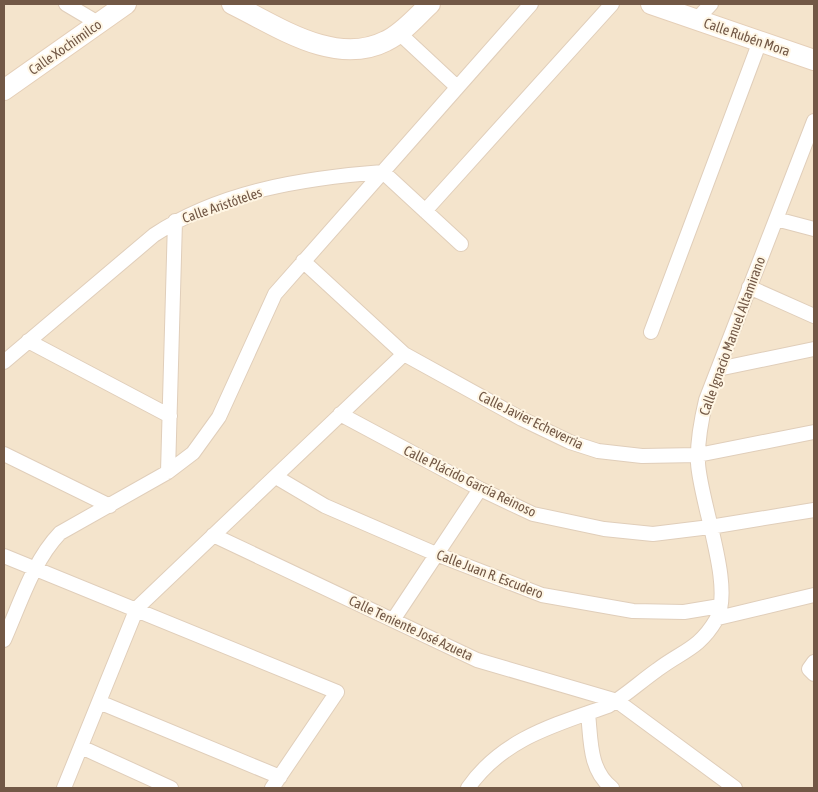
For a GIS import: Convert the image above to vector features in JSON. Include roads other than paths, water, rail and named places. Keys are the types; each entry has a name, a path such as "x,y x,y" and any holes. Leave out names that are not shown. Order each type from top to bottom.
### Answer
{"street":[{"path":"66,4 98,23"},
{"name":"Calle Xochimilco","path":"4,90 126,4"},
{"path":"232,4 320,46 360,50 387,41 430,4"},
{"path":"4,640 48,545 60,533 168,472 193,453 219,417 274,294 531,4"},
{"path":"425,211 612,4"},
{"name":"Calle Rubén Mora","path":"651,4 814,60"},
{"path":"697,20 710,4"},
{"path":"398,32 457,87"},
{"path":"651,332 760,41"},
{"name":"Calle Ignacio Manuel Altamirano","path":"719,612 722,581 698,464 699,429 706,400 749,287 776,219 809,147 814,121"},
{"path":"383,172 461,244"},
{"name":"Calle Aristóteles","path":"4,362 154,235 175,221 283,184 383,172"},
{"path":"776,219 814,229"},
{"path":"168,472 175,221"},
{"name":"Calle Javier Echeverria","path":"303,261 404,354 522,419 570,442 598,450 642,456 698,454 814,432"},
{"path":"749,287 814,316"},
{"path":"28,341 170,416"},
{"path":"718,369 814,348"},
{"path":"64,788 137,608 404,354"},
{"name":"Calle Plácido García Reinoso","path":"340,414 480,489 533,514 604,529 653,534 710,528 814,510"},
{"path":"4,454 110,506"},
{"name":"Calle Juan R. Escudero","path":"276,477 325,506 436,554 542,595 632,611 684,612 719,612 814,596"},
{"path":"392,620 480,489"},
{"name":"Calle Teniente José Azueta","path":"213,535 477,660 617,701"},
{"path":"4,556 35,570 137,608 337,692 276,783 99,702"},
{"path":"471,787 500,752 543,730 617,701 658,669 686,653 702,640 719,612"},
{"path":"814,662 809,669 814,674"},
{"path":"617,701 735,788"},
{"path":"588,713 594,762 598,775 612,788"},
{"path":"81,747 172,788"}]}
